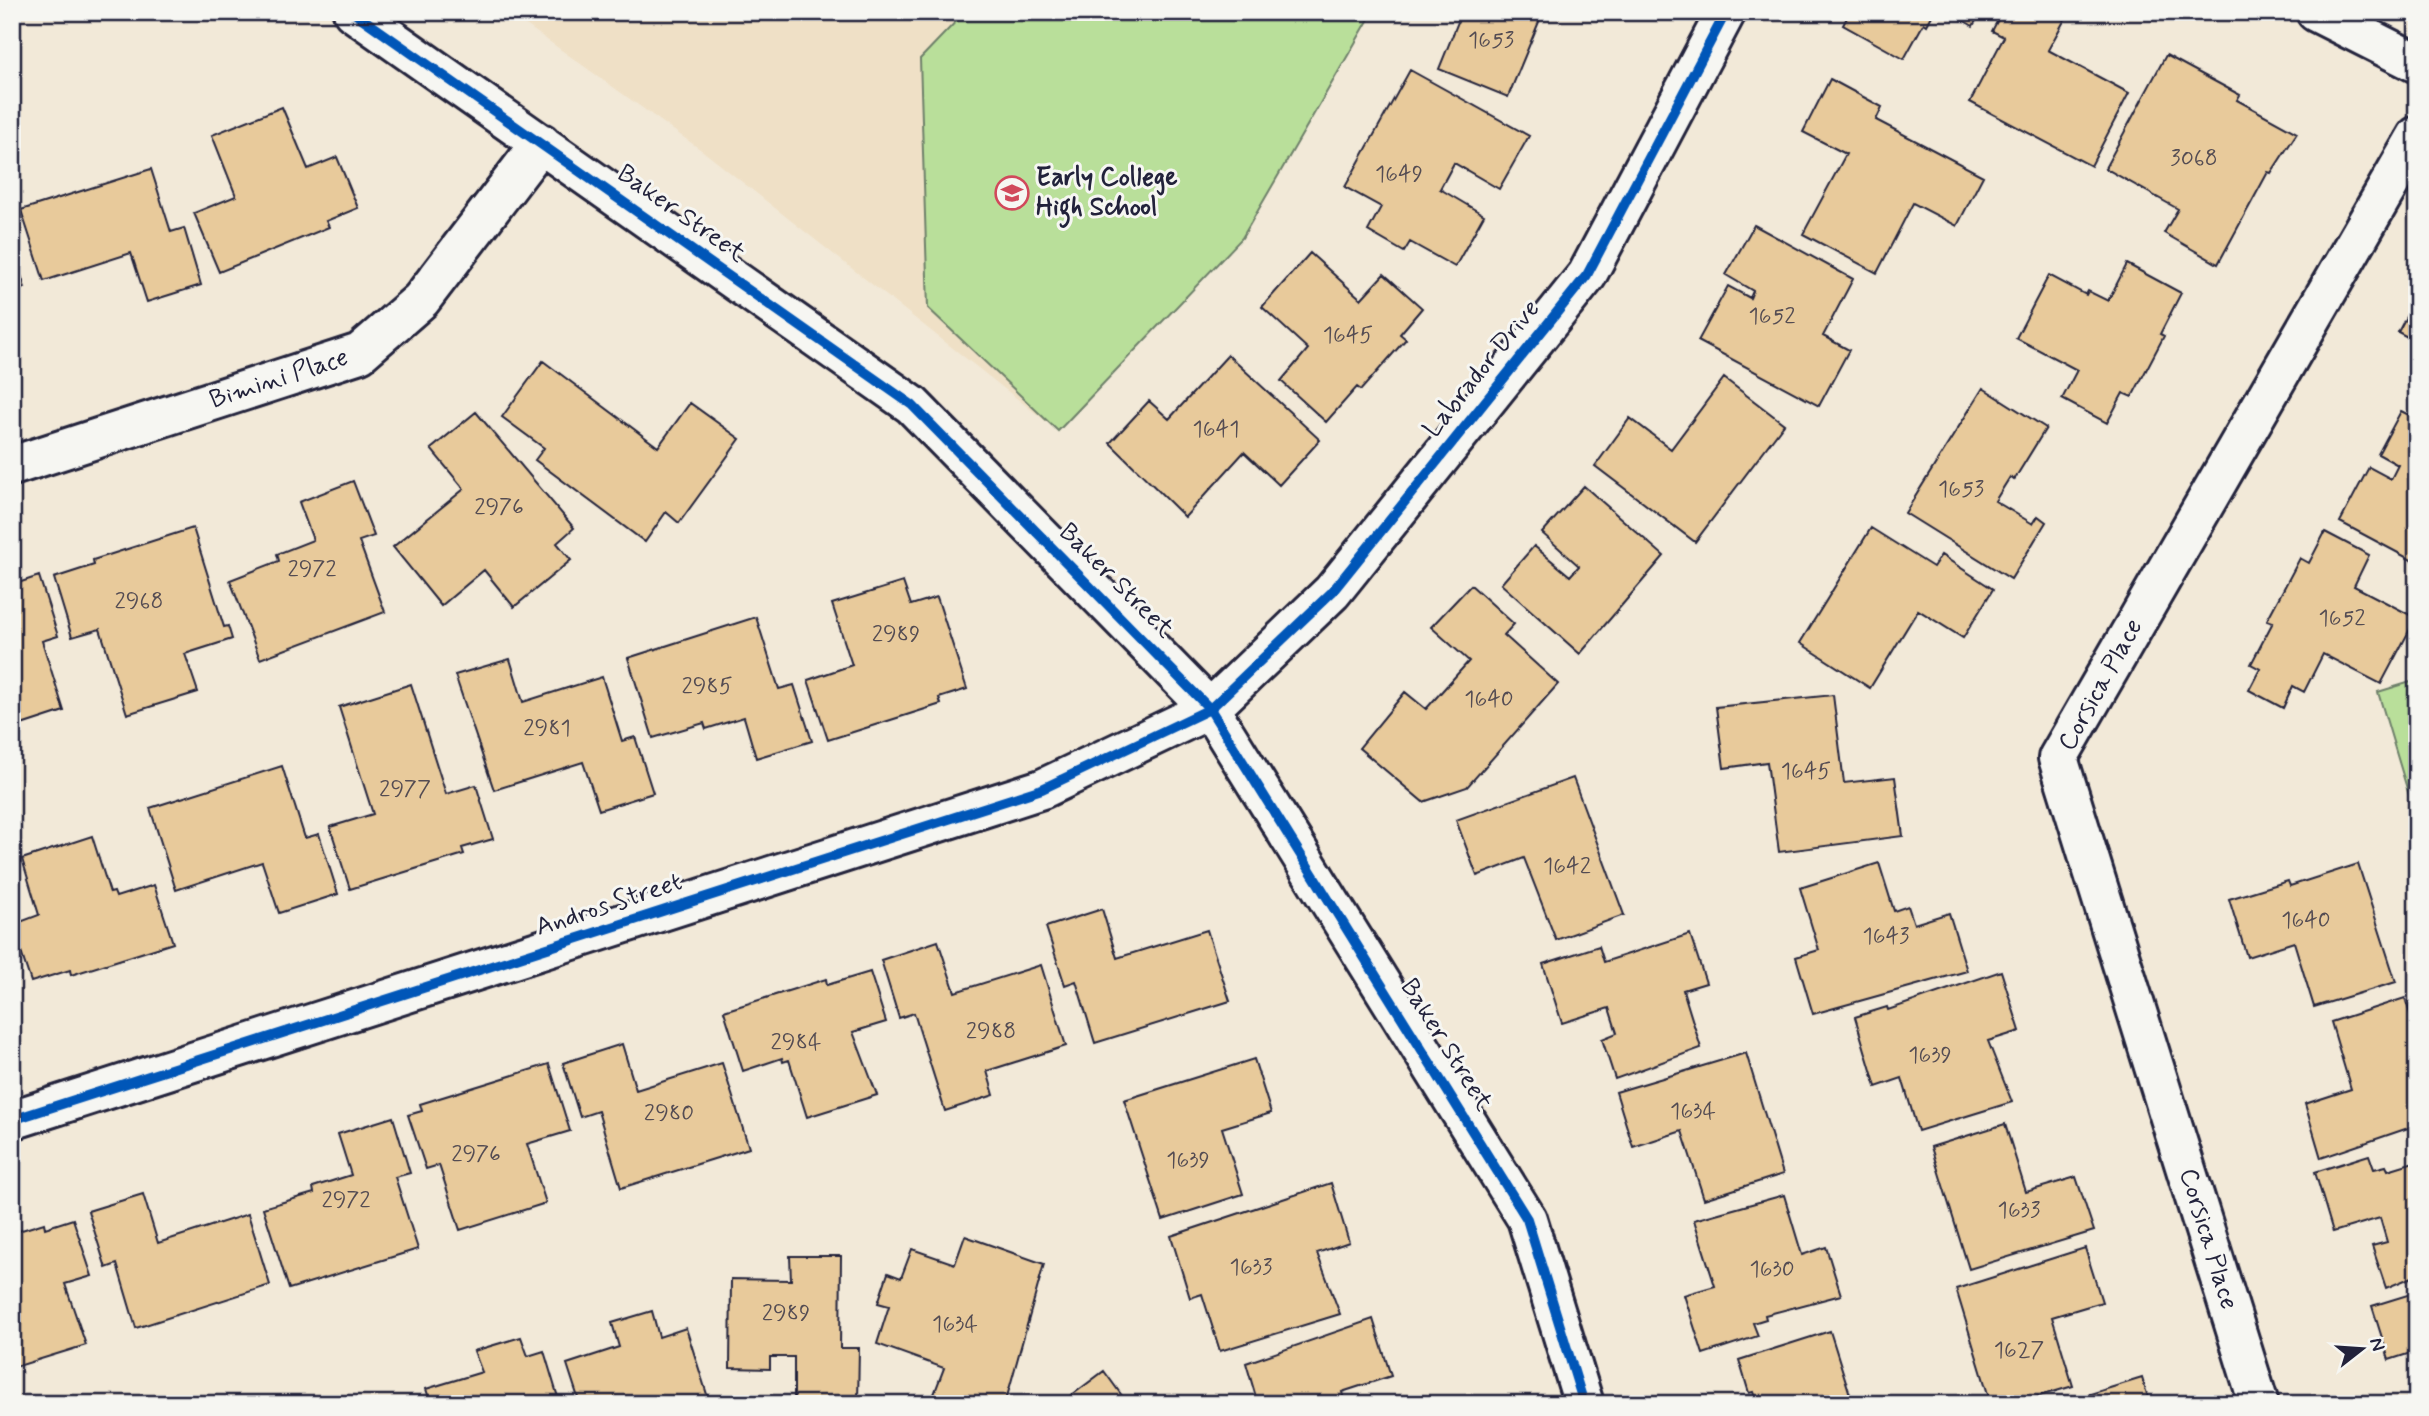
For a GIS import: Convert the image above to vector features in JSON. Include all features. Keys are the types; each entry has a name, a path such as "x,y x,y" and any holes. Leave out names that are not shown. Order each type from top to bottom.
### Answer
{"street":[{"name":"Baker Street","path":"354,12 912,405 1210,709 1527,1219 1584,1404"},
{"name":"Labrador Drive","path":"1210,709 1332,592 1587,275 1726,12"},
{"path":"2316,12 2417,63"},
{"name":"Corsica Place","path":"2259,1404 2058,758 2417,136"},
{"name":"Bimini Place","path":"12,466 360,353 421,300 541,143"},
{"name":"Andros Street","path":"12,1120 1042,789 1210,709"}],"shaded area":[{"name":"Early College High School","path":"508,12 1373,12 1246,233 1058,431 704,152"}],"green space":[{"name":"Early College High School","path":"965,12 1373,12 1242,238 1058,431 928,308 920,59"},
{"path":"2417,680 2417,822 2378,692"}],"building":[{"path":"1462,12 1543,12 1508,97 1439,69"},
{"path":"1850,12 1934,12 1927,25 1924,23 1904,59 1843,25"},
{"path":"1949,12 1981,12 1973,26"},
{"path":"2002,12 2069,12 2048,50 2129,93 2091,166 1970,102 2004,37 1992,31"},
{"path":"2166,55 2240,95 2237,100 2297,133 2271,173 2268,172 2218,264 2164,233 2178,209 2105,168"},
{"path":"1410,70 1529,136 1499,189 1454,163 1440,189 1484,215 1455,267 1410,242 1404,252 1368,231 1381,207 1345,187"},
{"path":"1830,79 1882,107 1876,120 1983,176 1957,226 1913,203 1877,273 1803,234 1846,154 1803,132"},
{"path":"282,107 308,169 337,157 358,208 326,221 329,227 219,272 194,213 236,196 212,135"},
{"path":"151,169 171,232 184,228 201,285 147,302 131,253 44,281 21,210"},
{"path":"1754,225 1853,279 1823,336 1849,350 1819,406 1698,341 1728,286 1750,298 1753,291 1726,275"},
{"path":"12,247 25,288 12,293"},
{"path":"1310,253 1361,299 1384,274 1422,308 1400,334 1406,339 1361,390 1357,387 1326,422 1281,381 1308,349 1262,307"},
{"path":"2127,264 2181,293 2160,334 2164,336 2132,397 2123,393 2107,423 2062,399 2077,370 2016,338 2049,275 2086,295 2088,291 2108,301"},
{"path":"2417,296 2417,342 2398,332"},
{"path":"1228,355 1320,440 1279,485 1244,452 1185,517 1110,443 1149,401 1169,419"},
{"path":"543,361 658,447 690,403 740,439 679,523 666,512 645,542 535,460 544,448 502,417"},
{"path":"1724,378 1784,424 1695,542 1595,466 1630,418 1671,449"},
{"path":"1983,388 2046,428 2014,480 2010,477 1995,501 2033,524 2038,516 2046,522 2011,579 1905,513"},
{"path":"2401,411 2417,419 2417,563 2340,522 2369,467 2391,479 2398,465 2378,454"},
{"path":"476,412 574,528 557,543 571,560 514,607 484,570 441,606 393,547 464,489 431,449"},
{"path":"353,481 374,536 359,541 385,612 260,659 230,580 279,561 277,554 313,540 299,502"},
{"path":"1584,486 1664,556 1580,654 1501,584 1534,546 1570,576 1579,566 1542,533"},
{"path":"193,528 224,627 228,626 232,639 185,654 198,692 127,714 100,629 72,637 54,578 94,565 93,560"},
{"path":"1871,528 1933,567 1941,555 1993,589 1963,638 1918,610 1870,688 1800,643"},
{"path":"2325,532 2369,555 2354,586 2416,618 2381,684 2323,654 2304,692 2293,686 2283,708 2249,690 2260,669 2251,664 2273,622 2267,620 2300,558 2309,563"},
{"path":"39,576 58,636 42,641 64,711 12,728 12,585"},
{"path":"903,582 911,605 937,597 967,689 939,698 941,704 828,740 808,680 852,665 832,604"},
{"path":"1471,585 1514,624 1504,635 1558,684 1467,787 1423,802 1359,748 1405,692 1426,709 1469,661 1431,627"},
{"path":"756,617 779,689 794,685 812,741 756,758 744,717 706,729 704,723 653,738 628,658"},
{"path":"510,659 523,702 602,677 622,741 635,737 653,793 599,810 583,762 494,790 455,675"},
{"path":"411,684 446,794 476,785 493,839 462,848 464,854 350,889 330,827 373,814 339,707"},
{"path":"1833,695 1844,783 1895,777 1903,836 1779,852 1767,762 1724,768 1716,707"},
{"path":"282,766 305,838 319,834 338,894 279,913 262,862 176,890 150,808"},
{"path":"1573,778 1624,915 1556,940 1524,858 1477,876 1456,820"},
{"path":"92,836 110,893 114,892 116,897 154,885 173,943 71,975 70,970 31,982 12,925 39,915 22,859"},
{"path":"1879,863 1894,911 1908,906 1914,924 1949,913 1967,971 1813,1014 1796,957 1819,950 1800,888"},
{"path":"2358,864 2396,982 2314,1007 2294,942 2247,957 2229,899 2288,881 2290,886"},
{"path":"1102,909 1117,958 1207,930 1230,1001 1095,1043 1076,981 1065,985 1046,927"},
{"path":"1690,934 1706,983 1683,990 1701,1048 1615,1079 1602,1039 1617,1033 1609,1008 1562,1023 1543,964 1599,946 1604,962"},
{"path":"938,941 955,992 1041,965 1066,1046 987,1071 994,1095 945,1111 914,1013 899,1018 881,960"},
{"path":"2001,971 2020,1031 1988,1041 2012,1102 1918,1131 1902,1078 1876,1087 1855,1017 1887,1007 1888,1010"},
{"path":"870,972 886,1022 853,1032 877,1095 807,1117 789,1060 783,1062 782,1058 743,1071 724,1011 826,979 827,985"},
{"path":"2405,998 2417,1036 2417,1125 2321,1158 2305,1104 2351,1089 2331,1022"},
{"path":"622,1044 636,1090 722,1063 749,1148 621,1188 598,1111 580,1117 563,1063"},
{"path":"1746,1053 1783,1174 1704,1199 1682,1131 1633,1147 1616,1092"},
{"path":"1254,1059 1271,1113 1222,1128 1243,1194 1163,1220 1124,1100"},
{"path":"549,1064 570,1131 527,1144 546,1203 460,1230 439,1165 426,1169 408,1115 422,1111 420,1104"},
{"path":"393,1117 410,1173 395,1177 418,1249 289,1289 263,1208 314,1193 313,1187 351,1175 338,1134"},
{"path":"2005,1124 2026,1192 2076,1177 2094,1231 1969,1269 1931,1147"},
{"path":"2369,1155 2374,1169 2386,1166 2388,1170 2417,1161 2417,1275 2386,1288 2372,1246 2387,1242 2380,1218 2333,1232 2315,1172"},
{"path":"1331,1183 1349,1242 1317,1253 1340,1314 1220,1351 1202,1294 1190,1298 1171,1236"},
{"path":"143,1194 158,1243 248,1214 270,1285 136,1328 117,1264 106,1268 88,1211"},
{"path":"1784,1195 1802,1255 1826,1247 1841,1295 1765,1315 1766,1319 1753,1323 1758,1336 1703,1354 1684,1295 1715,1286 1694,1220"},
{"path":"73,1219 92,1276 65,1284 86,1345 12,1368 12,1233 44,1223 45,1228"},
{"path":"965,1236 1044,1264 1005,1404 953,1404 933,1397 944,1368 877,1344 889,1306 878,1303 888,1273 901,1278 912,1249 955,1264"},
{"path":"2085,1248 2102,1302 2052,1317 2073,1386 2012,1404 1991,1404 1956,1289"},
{"path":"790,1256 841,1256 840,1348 859,1348 858,1403 794,1402 794,1357 770,1357 770,1369 730,1368 731,1279 791,1280"},
{"path":"2417,1292 2417,1351 2389,1360 2372,1306"},
{"path":"652,1311 659,1337 686,1328 710,1404 580,1404 567,1364 619,1347 612,1323"},
{"path":"1373,1319 1391,1376 1342,1392 1345,1404 1258,1404 1246,1363"},
{"path":"1830,1331 1853,1404 1757,1404 1753,1392 1749,1393 1739,1360"},
{"path":"521,1337 528,1356 544,1351 560,1404 431,1404 426,1389 482,1372 474,1351"},
{"path":"1104,1371 1128,1404 1060,1404"},
{"path":"2142,1378 2150,1404 2058,1404"}],"cycle path":[{"path":"353,12 912,405 1210,709 1527,1219 1584,1404"},
{"path":"12,1120 1042,789 1210,709 1332,592 1587,275 1726,12"}],"place":[{"name":"Early College High School","path":"1012,193"}]}
